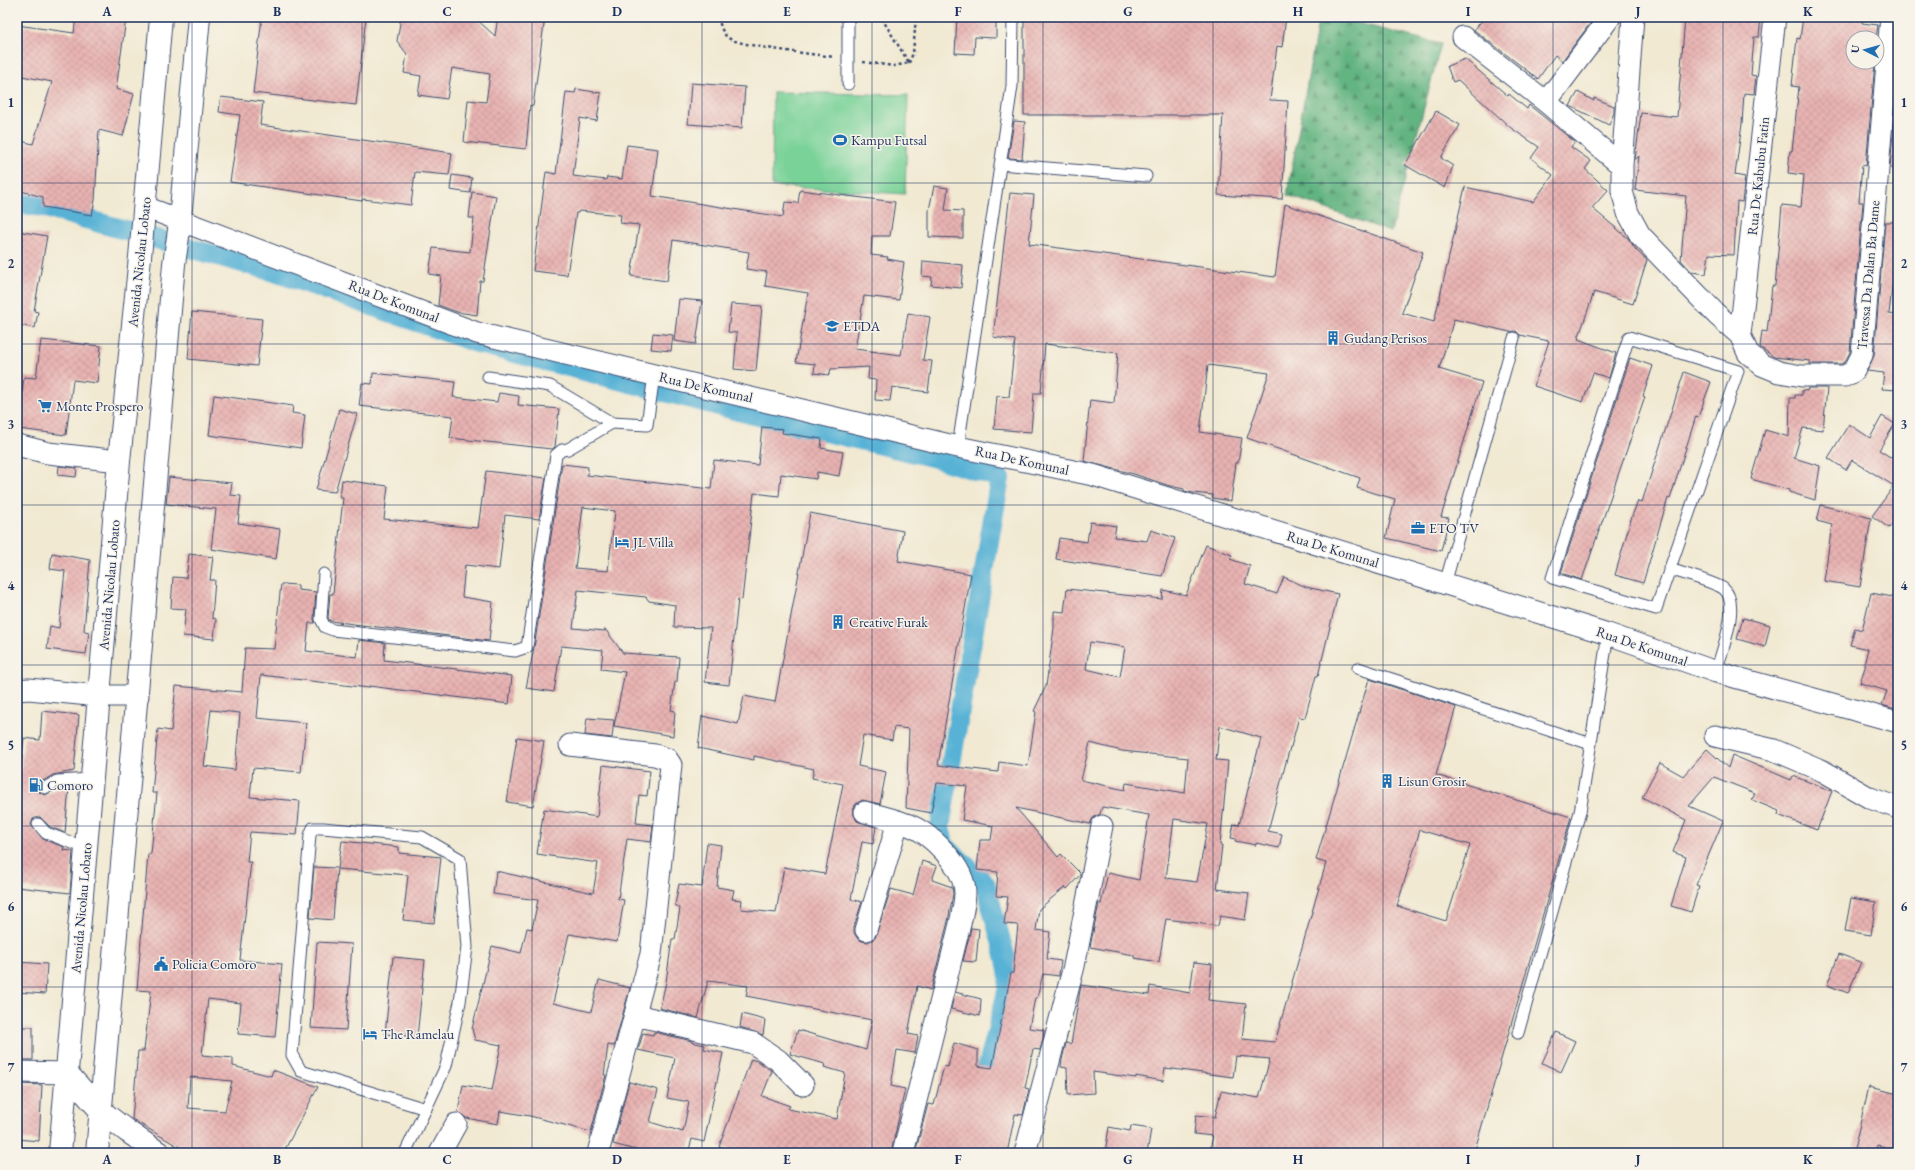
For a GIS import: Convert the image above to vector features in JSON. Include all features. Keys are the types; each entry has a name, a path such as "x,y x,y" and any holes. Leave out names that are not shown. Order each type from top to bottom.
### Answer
{"main road":[{"name":"Avenida Nicolau Lobato","path":"60,1153 119,461 145,207 162,17"},
{"path":"98,1153 174,264 180,225 199,17"},
{"path":"67,1074 101,1112 126,1132 159,1153"}],"street":[{"path":"1546,102 1610,17"},
{"name":"Travessa Da Dalan Ba Dame","path":"1633,17 1622,166 1622,191 1628,213 1640,235 1717,315 1740,335 1748,352 1762,366 1779,372 1802,376 1845,376 1854,371 1862,355 1891,17"},
{"name":"Rua De Kabubu Fatin","path":"1740,335 1775,17"},
{"path":"1463,37 1546,102 1622,166"},
{"name":"Rua De Komunal","path":"145,207 180,225 477,333 958,447 1093,475 1608,634 1716,672 1898,722"},
{"path":"17,445 48,453 119,461"},
{"path":"17,690 29,689 99,696 138,696"},
{"path":"1715,736 1774,750 1823,771 1870,798 1898,808"},
{"path":"570,745 655,755 667,758 671,765 651,954 636,1015 598,1153"},
{"path":"865,812 908,824 928,836 944,852 959,871 965,893 960,924 903,1153"},
{"path":"866,930 898,822"},
{"path":"1025,1153 1074,966 1102,826"},
{"path":"636,1015 753,1043 778,1060 803,1085"},
{"path":"17,1072 67,1074"},
{"path":"440,1153 456,1124"}],"lane":[{"path":"848,17 848,84"},
{"path":"958,447 1012,86 1013,17"},
{"path":"1000,164 1146,176"},
{"path":"1629,337 1738,371 1669,569 1656,609 1552,578 1629,337"},
{"path":"1445,584 1514,338"},
{"path":"488,377 550,386 612,423 646,425 654,375"},
{"path":"324,574 321,619 325,626 333,630 522,650 527,648 556,455 562,450 568,449 612,423"},
{"path":"1669,569 1724,589 1729,597 1732,608 1716,672"},
{"path":"1518,1033 1580,812 1608,634"},
{"path":"1358,668 1591,744"},
{"path":"45,788 57,781 92,779"},
{"path":"38,824 46,833 86,848"},
{"path":"405,1153 426,1109 446,1066 460,1002 467,947 460,859 422,837 313,828 310,835 292,1055 301,1071 426,1109"}],"path":[{"path":"719,17 719,24 727,37 749,44 894,66 909,63"},
{"path":"881,17 909,63"},
{"path":"909,63 913,53 916,17"}],"green space":[{"path":"1319,17 1334,17 1441,44 1391,232 1287,195"},
{"name":"Kampu Futsal","path":"773,92 908,95 905,194 772,186"}],"building":[{"path":"76,17 108,17 126,19 116,89 134,94 123,136 99,130 95,200 92,215 43,207 43,197 17,190 17,140 33,144 52,82 17,75 17,25 74,33"},
{"path":"262,17 366,17 356,105 253,93"},
{"path":"401,17 474,17 495,36 498,17 529,21 529,17 545,17 533,106 530,105 526,149 464,142 468,100 486,102 490,74 452,68 447,99 418,95 421,76 404,73 407,54 397,41"},
{"path":"957,17 996,17 996,38 975,37 974,54 955,53"},
{"path":"1024,17 1286,17 1282,47 1277,46 1270,100 1288,101 1282,199 1218,195 1223,115 1024,115"},
{"path":"1485,17 1595,17 1562,61 1555,55 1538,79 1474,30"},
{"path":"1685,17 1761,17 1759,37 1754,37 1751,75 1756,76 1754,94 1744,93 1742,124 1735,175 1745,177 1742,202 1737,201 1734,255 1709,254 1706,274 1692,272 1681,260 1686,196 1635,190 1639,156 1635,160 1641,113 1677,117"},
{"path":"1803,17 1863,17 1862,23 1878,25 1877,30 1845,30 1845,70 1874,70 1866,166 1862,165 1859,202 1863,202 1850,352 1845,362 1842,364 1810,364 1810,361 1774,357 1760,347 1762,331 1767,332 1772,286 1775,286 1782,205 1801,207 1804,175 1788,173 1799,87 1792,86 1797,38 1800,39"},
{"path":"1465,59 1508,96 1509,94 1527,109 1529,105 1575,142 1571,147 1591,161 1585,169 1608,190 1592,208 1629,239 1636,250 1647,260 1633,304 1594,292 1578,339 1616,353 1609,378 1593,373 1583,402 1534,386 1549,341 1520,335 1516,331 1510,332 1454,319 1439,369 1482,382 1441,517 1449,518 1441,551 1386,538 1395,499 1357,488 1360,478 1247,438 1269,373 1208,365 1200,432 1242,438 1238,463 1236,463 1231,501 1212,498 1213,495 1184,491 1184,489 1134,474 1084,461 1090,400 1114,403 1118,353 1045,344 1041,393 1034,393 1031,432 994,429 997,396 1009,397 1015,340 993,337 1010,193 1034,195 1029,244 1275,277 1285,204 1423,252 1402,313 1434,322 1465,187 1533,202 1553,175 1531,158 1539,147 1511,128 1458,80 1453,82 1447,66"},
{"path":"691,83 745,87 742,128 688,124"},
{"path":"1898,87 1898,169 1890,168"},
{"path":"576,89 601,93 597,121 580,118 573,176 606,180 607,177 622,179 627,145 658,149 652,196 783,217 785,202 798,203 800,190 895,202 890,236 872,236 871,255 888,257 887,259 904,262 899,300 864,296 855,349 901,355 908,313 930,317 923,360 932,361 928,392 892,387 890,401 875,400 876,380 868,379 869,367 831,369 829,375 814,373 815,364 796,362 808,293 765,286 767,272 746,269 749,252 673,240 667,281 631,276 639,225 620,223 621,215 579,211 576,213 567,275 533,271 546,172 556,174 566,92 575,93"},
{"path":"1578,92 1594,101 1594,98 1614,106 1614,113 1609,125 1570,106"},
{"path":"221,97 263,102 260,125 452,153 449,175 415,172 411,205 363,199 362,201 230,182 240,115 219,112"},
{"path":"1436,111 1460,125 1441,158 1453,166 1445,188 1405,165"},
{"path":"1014,121 1025,122 1022,159 1008,158"},
{"path":"452,175 472,178 470,193 450,190"},
{"path":"934,186 948,188 945,210 963,211 963,238 929,237 929,210"},
{"path":"472,192 496,196 483,281 480,281 477,315 457,312 438,305 441,276 429,274 433,248 470,252 474,218 469,218"},
{"path":"1885,222 1898,222 1898,280 1893,279 1889,314 1898,315 1898,390 1882,389 1884,373 1867,371 1874,356"},
{"path":"17,231 47,236 34,311 38,312 35,328 17,325"},
{"path":"923,261 963,265 961,288 931,285 932,277 922,276"},
{"path":"679,299 702,301 696,344 674,341"},
{"path":"731,304 762,306 756,371 734,369 737,333 728,332"},
{"path":"192,312 262,319 257,366 188,359"},
{"path":"653,333 673,335 671,351 651,349"},
{"path":"41,340 101,346 97,383 73,380 66,435 18,429 24,377 36,378"},
{"path":"1630,358 1653,366 1643,396 1645,397 1582,580 1561,573"},
{"path":"1684,372 1711,382 1698,417 1696,416 1670,499 1668,498 1643,583 1615,575 1632,516 1638,501 1642,502"},
{"path":"373,373 455,382 453,397 497,402 499,393 519,396 518,405 559,409 555,447 552,449 450,438 453,416 359,406 362,383 372,384"},
{"path":"1808,388 1827,388 1823,430 1803,428 1794,458 1820,466 1815,500 1789,492 1789,490 1751,479 1765,430 1789,437 1790,398 1795,398 1795,395 1802,395 1802,390 1807,391"},
{"path":"214,395 293,406 292,413 305,415 301,448 209,435"},
{"path":"339,409 357,414 335,492 316,490"},
{"path":"1882,416 1895,424 1879,450 1898,462 1898,516 1889,528 1872,516 1894,486 1852,460 1846,470 1828,458 1849,424 1870,438"},
{"path":"762,427 783,429 782,433 822,439 821,448 843,452 839,476 817,472 816,479 781,474 779,496 754,493 742,600 738,599 729,685 705,682 711,628 674,627 675,605 649,601 646,597 578,590 573,628 605,631 605,629 623,653 679,657 677,682 675,682 671,710 675,711 673,736 614,726 625,672 601,669 603,650 561,646 554,692 526,688 534,648 562,464 588,467 587,475 711,489 714,460 758,465","holes":["583,507 615,511 608,571 575,568"]},
{"path":"59,466 77,468 76,477 58,475"},
{"path":"486,471 546,478 539,519 505,515 499,569 465,565 462,597 493,602 489,641 330,621 328,618 330,594 333,594 343,498 340,498 342,480 388,486 384,519 478,528"},
{"path":"169,477 232,483 230,495 241,496 238,523 280,529 276,559 211,549 216,509 166,504"},
{"path":"1821,505 1871,518 1860,587 1824,581 1832,525 1817,521"},
{"path":"810,513 903,531 898,561 971,574 938,765 998,772 999,762 1028,766 1036,712 1034,711 1046,686 1054,628 1054,611 1064,612 1067,589 1162,599 1163,590 1186,595 1206,545 1232,555 1230,559 1250,566 1245,584 1277,594 1284,577 1306,587 1338,594 1318,676 1316,676 1305,718 1299,717 1268,831 1282,834 1279,848 1256,843 1256,845 1235,841 1236,839 1231,838 1234,824 1239,825 1261,738 1220,726 1216,760 1228,761 1220,845 1222,845 1217,889 1249,893 1245,920 1220,916 1218,926 1166,919 1159,962 1134,958 1134,955 1090,947 1099,903 1101,904 1108,873 1139,880 1149,815 1102,807 1100,814 1093,818 1090,824 1016,808 1058,857 1061,854 1080,873 1080,875 1067,889 1065,887 1039,909 1036,930 1050,932 1047,959 1061,961 1059,976 1043,974 1037,998 1035,998 1029,1028 1044,1030 1043,1039 1040,1050 1033,1049 1025,1088 1029,1089 1023,1115 1015,1114 1007,1153 915,1153 928,1104 934,1105 944,1066 948,1067 954,1043 978,1050 978,1066 992,1068 1011,973 1013,973 1018,925 1004,924 1008,897 996,896 998,872 977,870 980,840 991,840 993,826 962,820 967,786 937,783 931,813 906,808 909,729 894,727 892,740 863,735 858,766 886,772 880,804 862,800 856,804 853,809 857,821 876,827 873,844 862,842 851,899 862,902 854,927 854,933 858,939 862,941 868,942 875,938 891,889 913,895 922,861 937,866 932,880 952,887 953,894 931,990 917,986 908,1034 918,1036 915,1053 897,1050 891,1086 905,1089 891,1153 738,1153 719,1147 751,1059 759,1062 772,1071 762,1096 790,1106 788,1109 837,1119 845,1073 824,1067 825,1064 790,1054 798,1030 866,1050 872,1020 746,996 748,986 708,981 698,1018 660,1008 666,982 672,939 675,939 680,908 675,905 679,884 702,887 707,843 721,845 717,887 734,890 732,899 742,900 741,909 776,913 784,867 825,874 843,784 812,778 814,769 754,756 754,760 698,748 702,716 738,724 744,696 775,702","holes":["1090,642 1125,647 1120,677 1086,669","1090,743 1122,751 1188,758 1185,793 1126,783 1125,790 1081,780","1174,819 1208,824 1197,882 1166,878"]},
{"path":"1090,522 1116,526 1114,537 1147,541 1151,530 1175,538 1162,576 1056,559 1059,538 1087,542"},
{"path":"52,553 90,560 84,631 89,632 86,654 47,649 50,626 59,628 65,571 50,569"},
{"path":"189,554 213,557 210,580 215,580 212,618 216,619 214,639 183,636 186,609 171,608 173,577 186,578"},
{"path":"281,584 298,585 298,590 316,592 315,623 309,623 306,651 357,657 359,640 385,643 384,660 512,676 509,704 369,686 369,688 261,675 257,718 306,723 301,772 253,768 250,797 300,801 297,835 250,832 247,862 251,862 240,960 282,964 275,1037 238,1034 241,1003 208,999 202,1055 233,1058 233,1066 271,1076 273,1070 318,1087 283,1153 189,1153 132,1119 138,1051 144,1051 151,991 137,990 148,854 151,854 157,793 152,793 158,729 171,731 176,686 242,692 245,648 274,649","holes":["211,710 240,713 235,770 204,766","190,1077 232,1081 225,1111 188,1108"]},
{"path":"1871,593 1898,598 1898,710 1882,705 1887,691 1860,683 1866,664 1864,664 1868,649 1850,645 1855,628 1862,630"},
{"path":"1743,618 1770,625 1765,647 1737,639"},
{"path":"1369,679 1456,707 1436,775 1571,817 1474,1153 1209,1153 1213,1136 1194,1134 1196,1115 1215,1117 1221,1091 1259,1098 1270,1059 1236,1056 1233,1077 1165,1068 1163,1081 1136,1076 1136,1078 1093,1072 1094,1093 1068,1095 1067,1068 1061,1067 1066,1043 1071,1044 1081,985 1149,995 1150,986 1190,993 1194,962 1212,964 1208,1000 1246,1004 1242,1039 1275,1042 1326,863 1316,860","holes":["1420,830 1470,845 1446,921 1397,906"]},
{"path":"42,711 79,715 74,771 53,775 41,782 38,788 39,792 45,795 59,788 69,787 65,833 50,827 40,817 33,819 31,825 43,839 64,847 63,850 73,851 70,893 17,887 17,855 21,822 17,822 17,785 19,785 24,738 40,740"},
{"path":"587,718 614,720 612,738 585,735"},
{"path":"517,737 544,741 533,806 507,802"},
{"path":"1707,749 1728,768 1732,755 1791,780 1793,776 1832,791 1817,830 1778,815 1779,811 1752,800 1755,793 1714,777 1689,806 1723,821 1696,885 1699,886 1691,912 1671,906 1686,857 1673,852 1686,820 1642,797 1660,763 1683,776"},
{"path":"603,765 650,771 647,796 639,795 636,823 653,825 651,842 627,839 618,899 624,900 617,942 569,934 553,1003 591,1012 599,980 630,988 614,1046 608,1045 604,1075 606,1075 591,1132 530,1116 500,1111 498,1124 466,1118 458,1112 463,1085 492,1090 501,1045 475,1040 472,1029 492,946 521,953 527,928 532,929 538,900 493,894 496,871 593,893 598,863 537,854 544,809 597,817"},
{"path":"342,841 399,847 399,853 441,857 434,923 403,920 408,875 338,869"},
{"path":"314,867 337,868 333,920 310,918"},
{"path":"1851,898 1876,902 1871,935 1845,931"},
{"path":"971,928 979,929 976,962 963,961"},
{"path":"317,942 352,944 346,1030 311,1028"},
{"path":"1839,954 1861,962 1848,993 1827,985"},
{"path":"393,957 425,960 417,1037 385,1034"},
{"path":"17,962 47,964 45,994 17,992"},
{"path":"955,992 981,999 980,1016 951,1009"},
{"path":"742,1014 765,1020 763,1035 740,1027"},
{"path":"17,1027 33,1027 33,1060 17,1060"},
{"path":"654,1032 692,1041 691,1042 705,1045 704,1049 723,1053 704,1142 692,1139 688,1153 635,1153 636,1150 613,1144 629,1082 658,1090 650,1122 683,1132 689,1102 667,1098 675,1058 638,1050 643,1033 653,1035"},
{"path":"1556,1032 1575,1041 1561,1072 1542,1063"},
{"path":"20,1084 42,1085 39,1141 17,1139 17,1095 19,1096"},
{"path":"1869,1087 1898,1094 1898,1150 1877,1145 1876,1153 1853,1153"},
{"path":"1131,1126 1151,1129 1147,1153 1105,1153 1109,1127 1130,1131"}],"waterway":[{"path":"17,203 43,207 278,273 480,344 750,414 932,457 1000,478 940,827 944,845 985,883 1006,959 1009,977 1007,992 981,1093"}],"place":[{"name":"Kampu Futsal","path":"840,140"},
{"name":"ETDA","path":"832,326"},
{"name":"Gudang Perisos","path":"1333,338"},
{"name":"Monte Prospero","path":"45,406"},
{"name":"ETO TV","path":"1418,528"},
{"name":"JL Villa","path":"622,542"},
{"name":"Creative Furak","path":"838,622"},
{"name":"Lisun Grosir","path":"1387,781"},
{"name":"Comoro","path":"36,785"},
{"name":"Policia Comoro","path":"161,964"},
{"name":"The Ramelau","path":"370,1034"}]}
